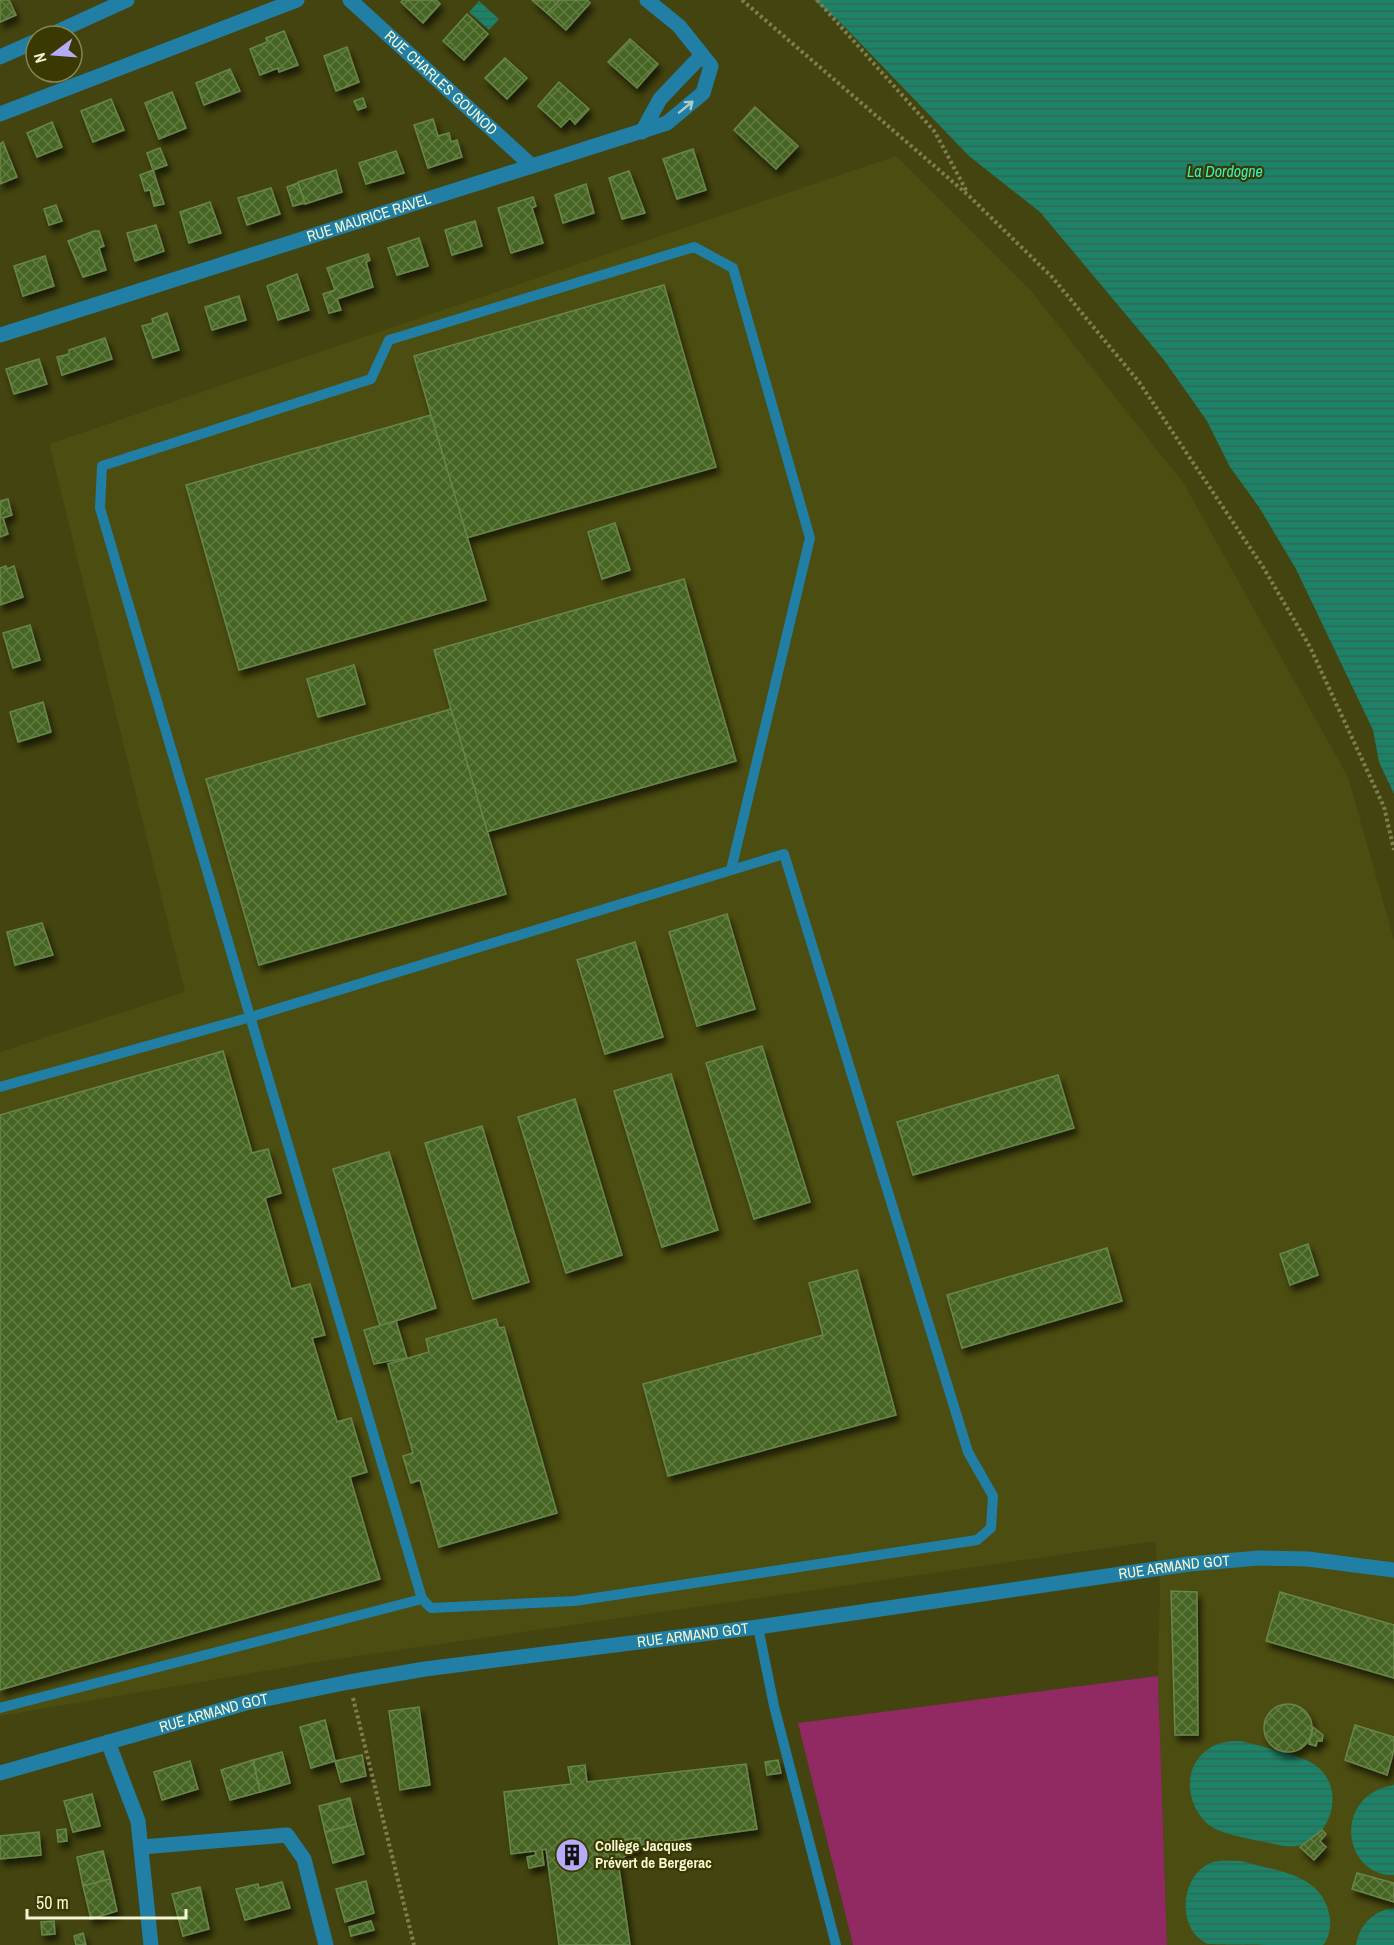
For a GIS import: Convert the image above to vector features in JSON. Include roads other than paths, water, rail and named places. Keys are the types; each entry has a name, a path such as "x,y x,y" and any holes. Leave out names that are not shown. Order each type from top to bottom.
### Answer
{"street":[{"path":"74,24 127,0"},
{"path":"0,114 297,0"},
{"name":"RUE CHARLES GOUNOD","path":"350,0 531,166"},
{"path":"642,132 660,99 707,61 680,27 647,0"},
{"path":"0,57 24,46"},
{"name":"RUE MAURICE RAVEL","path":"0,335 667,123 703,93 707,61"},
{"name":"RUE ARMAND GOT","path":"0,1773 246,1703 424,1669 758,1627 1189,1564 1259,1558 1308,1559 1394,1570"},
{"path":"108,1742 138,1821 151,1945"},
{"path":"142,1847 287,1834 304,1859 326,1945"}],"lane":[{"path":"0,1087 251,1017 784,854 968,1452 993,1496 991,1528 977,1540 575,1601 431,1608 422,1599 251,1017 100,508 102,466 371,379 389,340 693,247 733,268 810,538 731,870"},
{"path":"0,1708 422,1599"},
{"path":"758,1627 774,1706 836,1945"}],"water":[{"name":"La Dordogne","path":"814,0 1394,0 1394,794 1379,762 1373,730 1296,569 1259,507 1230,467 1207,421 1164,360 1040,212 969,156 838,20"},
{"path":"479,1 499,19 489,30 469,12"},
{"path":"1241,1741 1309,1761 1326,1777 1332,1791 1332,1805 1328,1820 1320,1832 1309,1841 1295,1846 1242,1837 1215,1829 1202,1817 1196,1808 1190,1788 1193,1767 1211,1747 1223,1742"},
{"path":"1394,1785 1394,1875 1377,1872 1364,1863 1355,1850 1351,1834 1353,1818 1360,1804 1374,1792"},
{"path":"1241,1861 1297,1877 1309,1883 1318,1892 1326,1903 1330,1918 1329,1932 1323,1945 1208,1944 1197,1937 1186,1915 1188,1889 1194,1877 1202,1868 1213,1862"},
{"path":"1394,1908 1394,1945 1356,1945 1360,1931 1374,1915"}],"place":[{"name":"Collège Jacques Prévert de Bergerac","path":"572,1855"}]}
